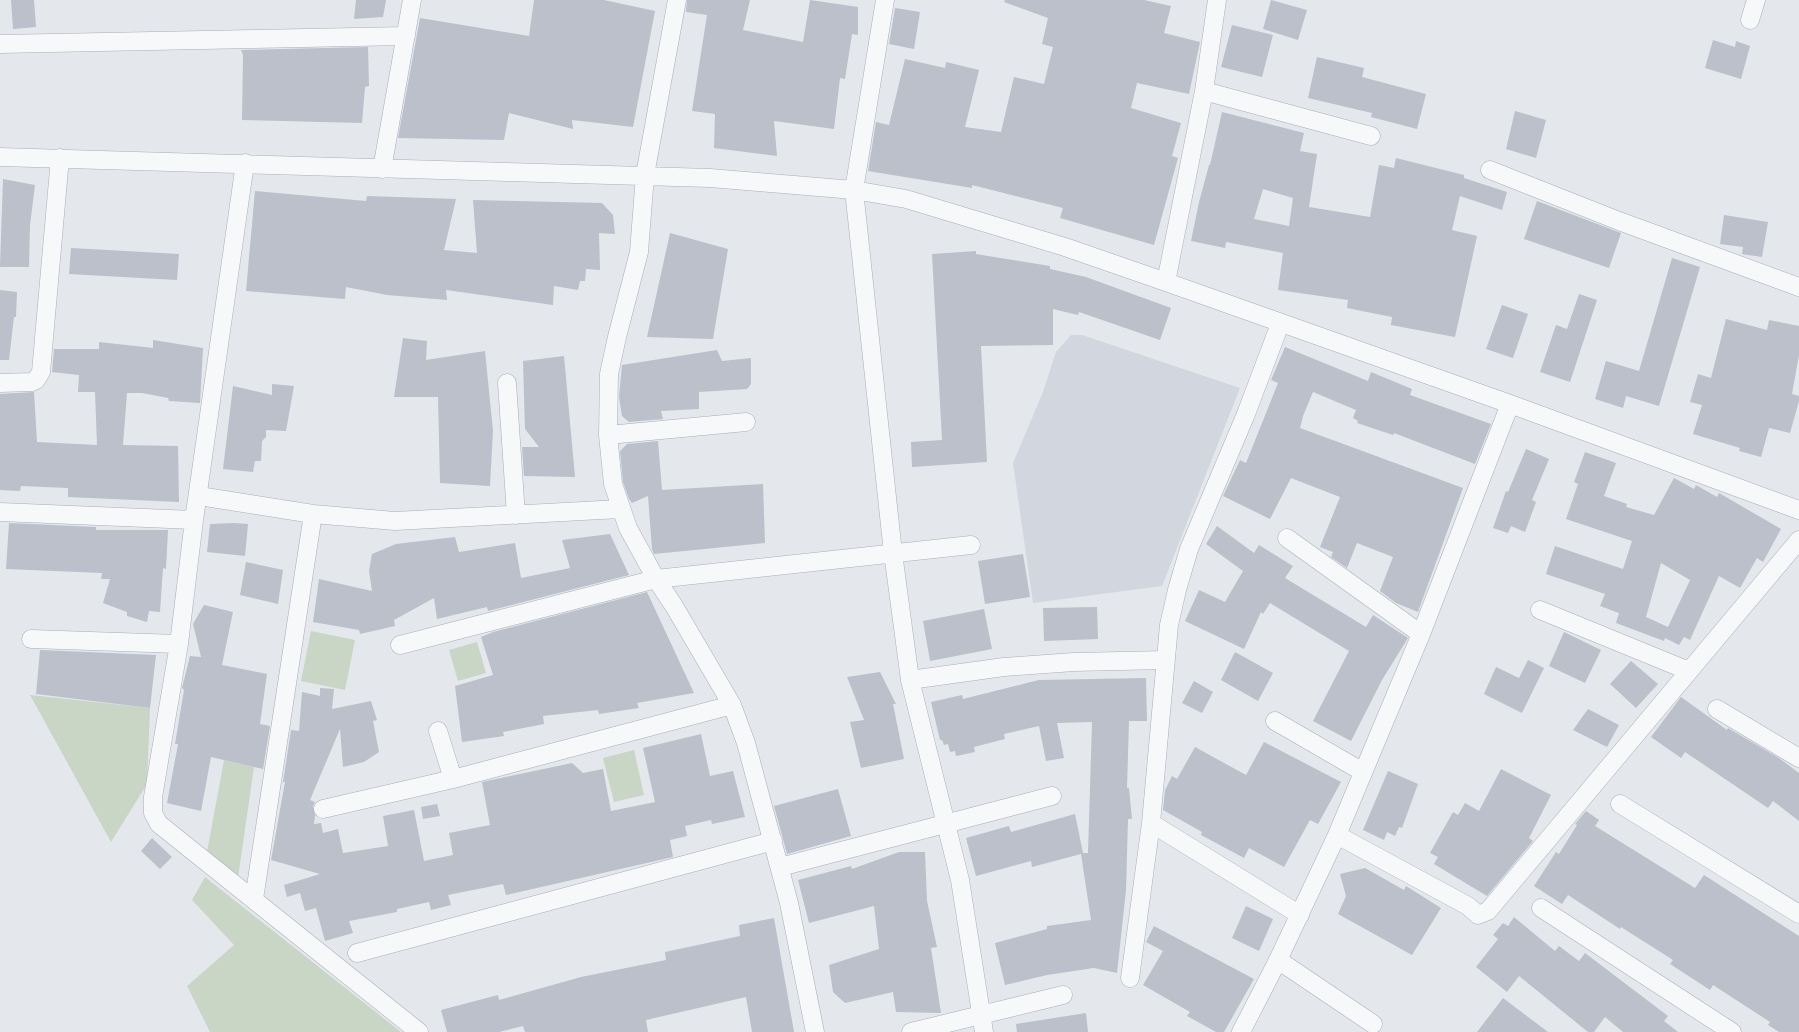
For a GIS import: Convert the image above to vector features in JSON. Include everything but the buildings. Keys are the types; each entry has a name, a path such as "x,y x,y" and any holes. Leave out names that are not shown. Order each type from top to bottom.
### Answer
{"street":[{"path":"382,169 412,0"},
{"path":"678,0 645,175 639,252 617,337 610,374 608,435 613,484 620,509 656,579 732,705 756,775 780,867 802,961 815,1032"},
{"path":"885,0 854,190 893,553 910,680 946,823 967,917 984,1032"},
{"path":"1166,282 1204,91 1217,0"},
{"path":"1750,20 1756,0"},
{"path":"0,44 406,36"},
{"path":"1204,91 1371,136"},
{"path":"0,157 710,178 854,190 906,199 1064,247 1166,282 1510,404 1799,510"},
{"path":"0,383 32,382 36,380 41,372 60,158"},
{"path":"245,163 199,496 194,520 179,644 153,797 153,813 159,824 419,1032"},
{"path":"1490,170 1619,221 1799,287"},
{"path":"1130,978 1151,823 1169,625 1189,550 1242,423 1280,324"},
{"path":"508,383 516,515"},
{"path":"1241,1032 1300,915 1337,835 1420,634 1510,404"},
{"path":"608,435 746,422"},
{"path":"199,496 312,514 394,521 620,509"},
{"path":"0,512 194,520"},
{"path":"254,899 312,514"},
{"path":"1287,538 1420,634"},
{"path":"1337,835 1468,906 1478,915 1488,911 1799,540"},
{"path":"400,645 656,579 971,545"},
{"path":"1540,610 1689,671"},
{"path":"31,639 179,644"},
{"path":"910,680 1004,667 1074,662 1166,660"},
{"path":"323,809 453,778 732,705"},
{"path":"1717,709 1799,758"},
{"path":"1275,721 1363,772"},
{"path":"438,731 453,778"},
{"path":"780,867 1052,796"},
{"path":"1620,804 1799,914"},
{"path":"1151,823 1300,915"},
{"path":"357,953 773,841"},
{"path":"1541,908 1732,1032"},
{"path":"1278,960 1373,1024"},
{"path":"911,1032 1063,995"}],"shaded area":[{"path":"1071,335 1082,335 1240,388 1162,586 1033,603 1013,463 1043,392 1056,352"}],"green space":[{"path":"311,631 355,640 345,690 301,681"},
{"path":"477,642 486,673 458,681 449,650"},
{"path":"30,695 150,708 147,784 111,842"},
{"path":"634,750 644,795 614,802 603,758"},
{"path":"224,760 254,767 238,878 207,852"},
{"path":"205,877 401,1032 210,1032 187,986 234,945 192,900"}]}
